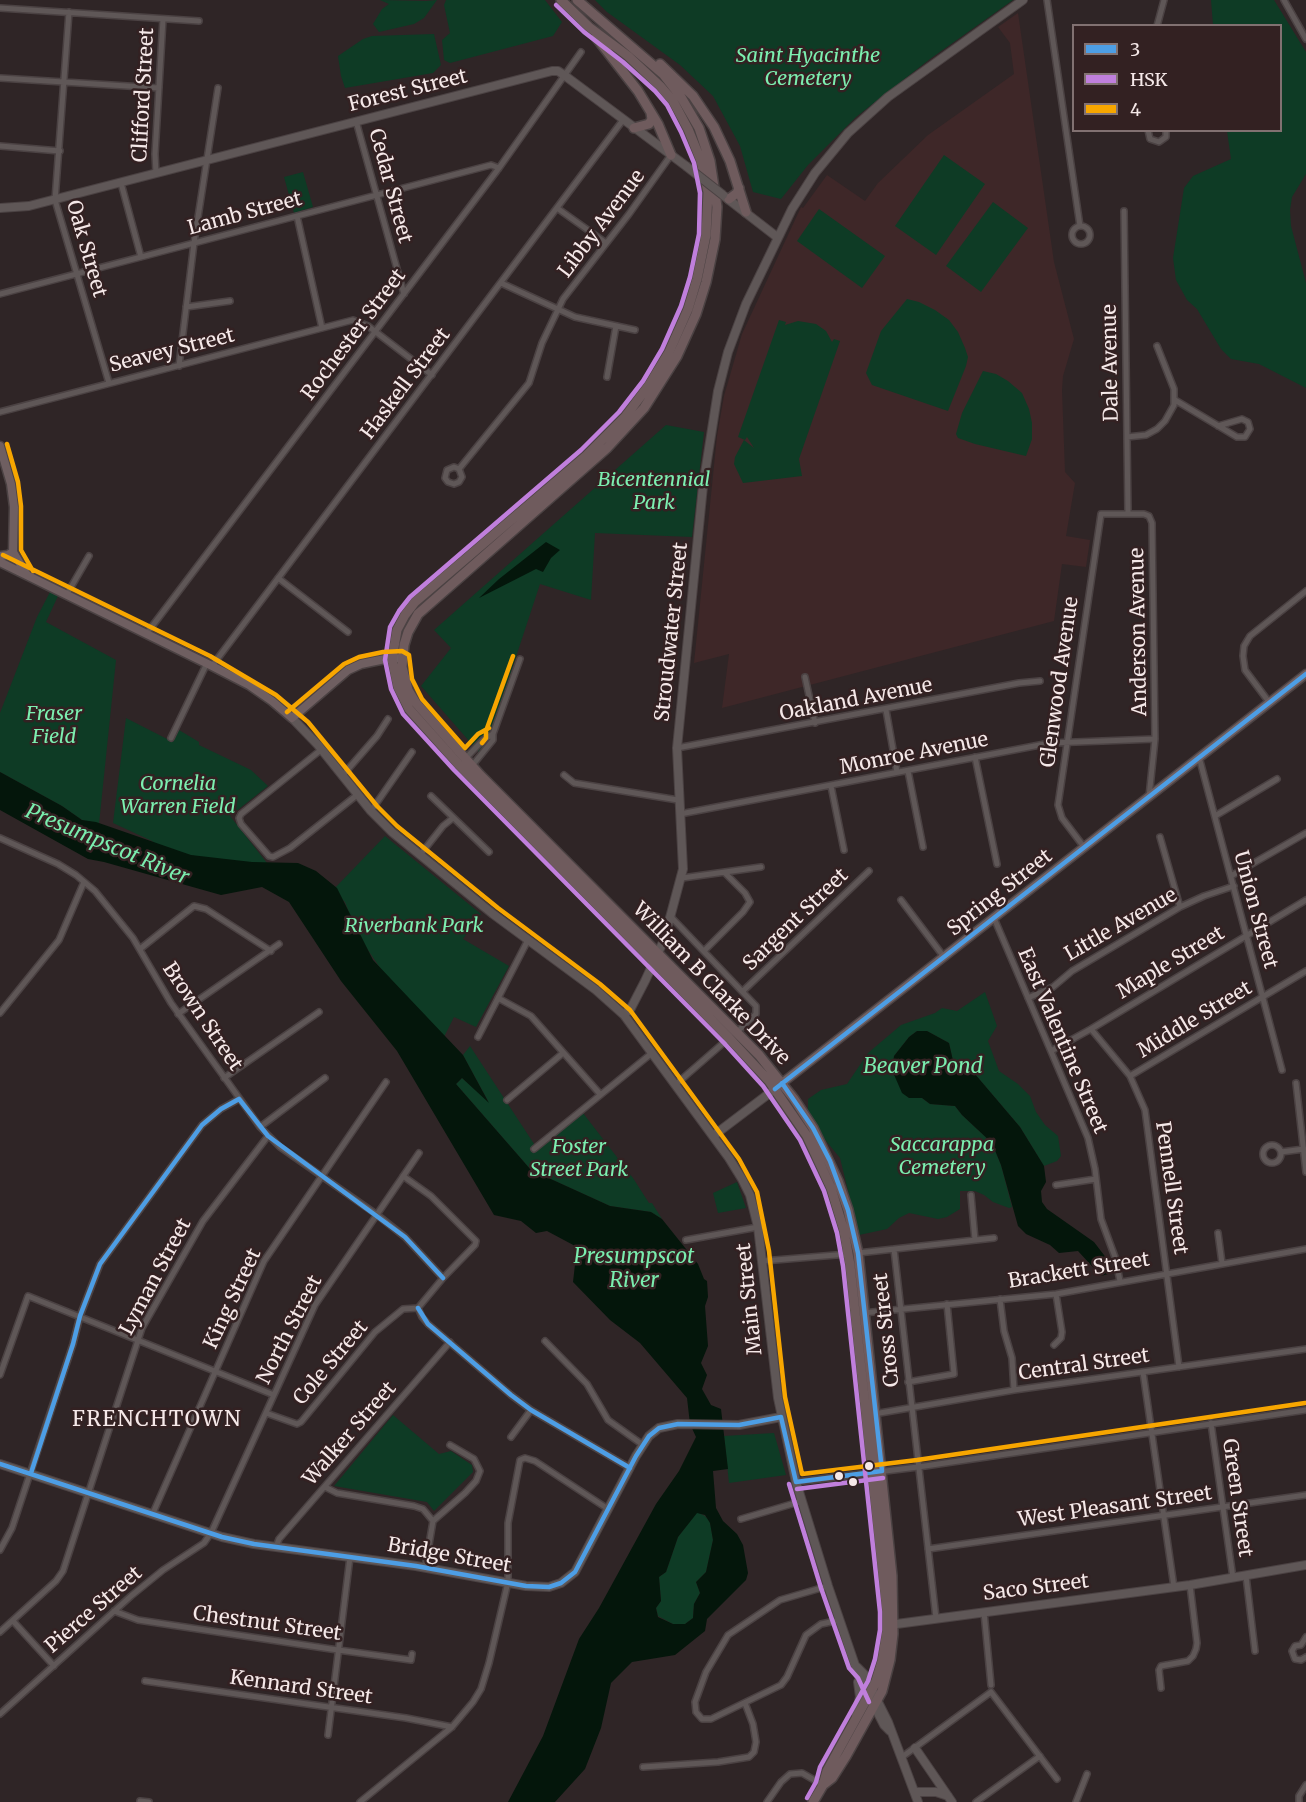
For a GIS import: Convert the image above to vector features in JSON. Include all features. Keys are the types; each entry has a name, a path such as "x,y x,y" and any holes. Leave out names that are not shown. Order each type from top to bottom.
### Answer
{"highway":[{"path":"397,658 397,630 415,602 586,456 625,417 649,385 669,352 693,294 704,250 708,207 707,183 694,143 673,101 628,56 590,27 561,0"},
{"path":"397,658 418,614 608,448 632,422 656,392 677,356 696,314 706,282 715,239 717,207 710,160 699,128 681,97 663,74 577,0"},
{"path":"590,27 631,81 651,113 671,155"},
{"path":"632,46 652,58 671,74 700,106 726,149 746,212"},
{"path":"634,128 649,124 652,119 651,113"},
{"path":"726,197 737,193 739,188"},
{"name":"William B Clarke Drive","path":"397,658 398,687 409,709 733,1035 779,1086 824,1169 853,1253 877,1472 892,1576 890,1625 892,1644 888,1673 829,1775"},
{"name":"William B Clarke Drive","path":"397,658 416,703 467,766"},
{"name":"William B Clarke Drive","path":"829,1775 854,1726 873,1699"},
{"path":"813,1802 829,1775"}],"main road":[{"name":"Stroudwater Street","path":"624,1016 631,1008 656,958 682,878 683,851 678,800 677,748 703,486 718,391 728,352 746,304 777,237 805,187 837,146 888,97 1023,0"},
{"name":"Forest Street","path":"0,208 16,208 55,200 552,71 558,71 564,75"},
{"path":"564,75 777,237"},
{"path":"0,446 11,484 14,507 13,552 27,575"},
{"path":"0,556 13,552"},
{"name":"Main Street","path":"0,562 147,633 254,689 292,718 322,750 371,811 392,832 528,940 587,982 624,1016 652,1053 713,1136 750,1195 763,1261 781,1417 796,1482 860,1681 873,1699 884,1725 890,1731 918,1802"},
{"path":"292,718 348,670 361,664 397,658"},
{"name":"Spring Street","path":"713,1136 1306,674"},
{"name":"Bridge Street","path":"0,1464 211,1533 254,1544 543,1587 567,1580 578,1567 643,1445 659,1428 678,1424 724,1426 781,1417"},
{"name":"Saco Street","path":"890,1625 1190,1585 1306,1565"},
{"path":"854,1726 860,1697 855,1673 856,1666"},
{"path":"915,1748 950,1799"},
{"path":"915,1792 936,1792 950,1799"}],"street":[{"path":"1047,0 1080,226"},
{"path":"1158,24 1164,0"},
{"path":"1284,0 1306,39"},
{"path":"0,8 199,21"},
{"name":"Oak Street","path":"69,12 55,200 109,383"},
{"name":"Clifford Street","path":"156,173 163,19"},
{"name":"Rochester Street","path":"147,633 499,168 581,52"},
{"path":"0,78 159,88"},
{"path":"179,366 194,243 218,88"},
{"name":"Haskell Street","path":"171,738 209,664 278,578 623,120"},
{"name":"Cedar Street","path":"356,121 404,294"},
{"path":"1148,132 1150,139 1159,142 1166,137 1166,132"},
{"path":"0,147 60,151"},
{"name":"Libby Avenue","path":"459,469 529,383 542,343 557,310 671,155"},
{"name":"Lamb Street","path":"0,294 491,165 499,168"},
{"path":"121,183 141,257"},
{"path":"557,208 606,243"},
{"name":"Dale Avenue","path":"1124,211 1128,514"},
{"path":"297,216 322,328"},
{"path":"501,283 575,317 635,330"},
{"path":"186,307 230,301"},
{"name":"Seavey Street","path":"0,412 351,320 359,321 376,331"},
{"path":"607,377 616,326"},
{"path":"376,331 432,375"},
{"path":"1127,437 1146,435 1157,429 1169,415 1175,400 1171,381 1157,346"},
{"path":"1175,400 1218,426 1240,438 1246,436 1250,431 1248,422 1242,419 1218,426"},
{"name":"Anderson Avenue","path":"1101,514 1147,514 1152,523 1155,739 1149,797"},
{"name":"Glenwood Avenue","path":"1084,847 1062,818 1059,810 1066,742 1101,514"},
{"path":"67,594 89,556"},
{"path":"278,578 348,632"},
{"path":"1269,702 1245,670 1244,646 1250,636 1306,591"},
{"path":"467,766 493,740 493,734 520,658"},
{"path":"805,677 815,723"},
{"name":"Oakland Avenue","path":"677,748 1019,683 1041,681"},
{"path":"886,710 897,772"},
{"path":"342,776 377,736 388,719"},
{"path":"467,766 483,740 493,734"},
{"name":"Monroe Avenue","path":"680,814 1050,743 1155,739"},
{"path":"322,750 246,810 239,818 241,824 269,856 273,857 290,848 357,795"},
{"path":"371,811 412,752"},
{"path":"975,757 997,864"},
{"name":"Union Street","path":"1199,757 1282,1071"},
{"path":"908,771 923,847"},
{"path":"564,775 574,783 678,800"},
{"path":"1215,816 1277,779"},
{"path":"831,786 844,850"},
{"path":"431,796 489,852"},
{"path":"420,855 443,826 453,818"},
{"path":"1231,876 1306,833"},
{"path":"1160,837 1180,907"},
{"name":"Brown Street","path":"0,838 58,864 101,897 140,949 178,1014 268,1137 376,1214 405,1238 443,1278"},
{"path":"682,878 761,867"},
{"name":"Sargent Street","path":"743,991 869,871"},
{"path":"704,951 750,902 725,873"},
{"path":"0,1013 59,940 84,882"},
{"name":"Little Avenue","path":"1028,998 1053,987 1072,971 1180,907 1234,886"},
{"path":"901,900 944,957"},
{"name":"Maple Street","path":"1051,1051 1306,900"},
{"path":"140,949 194,906 206,909 271,951"},
{"path":"671,917 743,991 757,1010 753,1017 675,1085"},
{"name":"East Valentine Street","path":"994,918 1088,1138 1103,1228 1115,1257 1120,1281"},
{"path":"478,1037 528,940"},
{"path":"178,1014 279,944"},
{"name":"Middle Street","path":"1130,1076 1306,971"},
{"path":"498,998 528,1014 600,1094"},
{"path":"224,1078 319,1012"},
{"name":"Pennell Street","path":"1091,1029 1130,1076 1142,1101 1147,1119 1179,1367"},
{"path":"507,1100 563,1053"},
{"path":"534,1149 652,1053"},
{"path":"260,1127 325,1078"},
{"name":"King Street","path":"153,1513 264,1261 386,1082"},
{"path":"1296,1083 1306,1172"},
{"path":"0,1550 12,1528 80,1316 100,1264 191,1138 211,1117 239,1099"},
{"name":"Lyman Street","path":"0,1632 56,1581 63,1571 137,1339 199,1227 268,1137"},
{"path":"1281,1152 1305,1149"},
{"name":"North Street","path":"211,1533 315,1305 419,1153"},
{"path":"403,1176 431,1196 476,1241 475,1245 418,1308 422,1317 492,1380 531,1410 630,1468"},
{"path":"1056,1185 1096,1179"},
{"path":"971,1195 975,1240"},
{"path":"686,1240 758,1227"},
{"path":"1218,1233 1222,1263"},
{"path":"763,1261 994,1238"},
{"name":"Cross Street","path":"894,1249 936,1618"},
{"name":"Brackett Street","path":"860,1313 1056,1294 1167,1272 1306,1250"},
{"path":"1054,1345 1061,1338 1062,1332 1056,1294"},
{"path":"0,1375 28,1296 274,1395"},
{"path":"1000,1299 1004,1331 1012,1358 1014,1390"},
{"path":"908,1382 954,1374 947,1305"},
{"name":"Cole Street","path":"266,1413 297,1424 301,1422 375,1332 404,1309 418,1308"},
{"path":"545,1341 587,1384 608,1420 643,1445"},
{"name":"Walker Street","path":"276,1547 279,1539 450,1342"},
{"name":"Central Street","path":"871,1414 1014,1390 1306,1349"},
{"path":"1143,1372 1174,1587"},
{"path":"511,1437 531,1410"},
{"path":"796,1482 918,1467 1306,1410"},
{"name":"Green Street","path":"1210,1423 1233,1578"},
{"path":"425,1568 433,1521 465,1493 476,1481 480,1471 474,1459 450,1445"},
{"path":"360,1802 452,1727 481,1689 508,1582 508,1523 520,1461 525,1458 534,1461 608,1509"},
{"path":"325,1487 337,1494 403,1503 423,1509 433,1521"},
{"name":"West Pleasant Street","path":"928,1549 1306,1495"},
{"path":"741,1519 802,1501"},
{"name":"Pierce Street","path":"0,1714 150,1580 200,1547 211,1533"},
{"path":"328,1735 350,1557"},
{"path":"1246,1576 1255,1651"},
{"path":"1161,1688 1159,1670 1161,1666 1188,1661 1196,1649 1190,1585"},
{"path":"828,1586 780,1600 729,1635 711,1663 698,1692 696,1712 702,1719 711,1719 775,1688 784,1681 803,1639 810,1631 820,1624 840,1620"},
{"name":"Chestnut Street","path":"114,1611 138,1620 340,1650 411,1660 412,1654"},
{"path":"984,1612 991,1684"},
{"path":"13,1621 54,1666"},
{"path":"1306,1637 1304,1646 1295,1646 1292,1654 1298,1660 1306,1656"},
{"name":"Kennard Street","path":"144,1681 452,1727"},
{"path":"902,1757 991,1692 1058,1779"},
{"path":"643,1767 718,1762 748,1757 754,1752 756,1743 753,1724 745,1703"},
{"path":"976,1802 1040,1756"},
{"path":"767,1802 780,1782 790,1774 802,1773 823,1785"},
{"path":"1076,1802 1087,1774"},
{"path":"1299,1802 1299,1796 1306,1785"},
{"path":"140,1801 149,1802"}],"shaded area":[{"path":"1018,13 1054,262 1074,339 1063,376 1062,390 1065,472 1075,483 1066,536 1090,540 1086,567 1062,564 1054,621 722,708 729,654 694,663 717,436 724,396 742,334 801,207 803,208 827,175 865,201 878,183 928,135 1014,74 1010,43 998,27"}],"green space":[{"path":"380,0 437,0 424,18 414,24 379,32 373,24 382,9 389,4"},
{"path":"446,0 545,0 562,22 553,36 450,63 444,60 442,40 450,33 444,5"},
{"name":"Saint Hyacinthe Cemetery","path":"595,0 1013,0 930,59 856,117 808,165 781,199 753,192 740,146 713,96 680,65 607,12"},
{"path":"1211,0 1274,0 1306,52 1306,174 1292,197 1290,210 1291,226 1306,283 1306,388 1259,364 1231,359 1221,349 1176,280 1173,258 1184,188 1193,176 1231,159 1227,132 1282,132 1282,24 1213,24"},
{"path":"434,34 441,65 433,73 345,88 338,56 363,39 372,36"},
{"path":"944,155 985,184 936,255 895,226"},
{"path":"303,172 313,207 294,213 284,177"},
{"path":"993,202 1028,228 981,292 946,266"},
{"path":"819,209 885,256 862,288 797,241"},
{"path":"907,299 935,310 949,320 958,332 965,348 968,357 966,366 948,411 872,385 866,373 881,331"},
{"path":"779,320 786,322 785,325 798,321 816,324 826,331 832,342 834,339 840,341 799,459 802,476 743,483 734,464 735,457 744,440 754,448 747,437 745,440 738,437"},
{"path":"983,371 996,374 1022,393 1032,423 1032,439 1026,456 958,438 956,434 962,413"},
{"name":"Bicentennial Park","path":"666,425 704,432 692,537 595,533 591,600 540,584 483,757 421,686 451,648 434,630"},
{"name":"Fraser Field","path":"50,592 58,596 46,622 116,660 99,824 82,820 62,806 0,772 0,713 37,617"},
{"name":"Cornelia Warren Field","path":"126,718 173,742 179,730 199,742 199,745 251,770 268,786 230,816 267,863 240,867 160,848 152,841 113,823"},
{"name":"Riverbank Park","path":"385,836 481,914 463,939 509,966 476,1027 454,1017 443,1039 385,975 357,934 345,902 333,890"},
{"name":"Saccarappa Cemetery","path":"985,992 997,1026 988,1041 999,1071 1018,1084 1030,1096 1036,1112 1045,1125 1058,1136 1061,1156 1057,1161 1044,1166 1020,1127 969,1067 954,1065 949,1043 927,1031 917,1031 909,1037 894,1056 909,1098 922,1098 930,1104 955,1106 992,1143 1001,1165 1012,1207 993,1202 975,1191 960,1191 960,1209 947,1217 938,1219 909,1213 899,1218 887,1229 859,1235 840,1158 817,1130 808,1110 808,1099 821,1090 847,1084 868,1053 901,1025 935,1013 942,1008 957,1011"},
{"name":"Foster Street Park","path":"470,1046 538,1150 583,1113 662,1219 651,1212 610,1206 531,1170 456,1084 462,1078 488,1101 463,1055"},
{"path":"737,1182 746,1208 718,1213 713,1193"},
{"path":"393,1415 439,1454 451,1451 472,1465 473,1472 434,1511 427,1502 334,1486"},
{"path":"774,1433 786,1475 729,1483 724,1436"},
{"path":"697,1512 710,1522 713,1540 706,1572 696,1582 700,1593 694,1604 693,1618 685,1624 673,1624 658,1616 656,1608 661,1601 659,1577 666,1572 678,1537"}],"water":[{"path":"546,542 560,550 551,558 543,572 536,569 479,598 499,579"},
{"name":"Presumpscot River","path":"0,772 62,806 82,820 96,822 191,855 252,862 298,863 316,871 337,888 373,960 463,1055 489,1103 462,1078 456,1084 531,1170 610,1206 651,1212 662,1219 698,1264 707,1281 708,1297 705,1306 708,1346 701,1363 707,1375 702,1389 711,1405 721,1409 728,1469 713,1471 716,1508 723,1521 737,1534 743,1545 748,1573 746,1580 707,1619 705,1631 675,1655 632,1662 611,1683 601,1728 585,1769 555,1802 508,1802 543,1736 579,1639 599,1608 656,1504 679,1471 696,1437 690,1424 687,1398 640,1343 610,1320 573,1282 577,1247 547,1231 536,1233 521,1221 494,1215 397,1051 341,981 289,902 262,887 221,895 88,859 0,810","holes":["697,1513 705,1515 710,1523 713,1540 706,1572 696,1582 700,1593 694,1604 693,1618 685,1624 673,1624 658,1617 656,1608 661,1601 659,1577 666,1572 678,1537"]},
{"name":"Beaver Pond","path":"917,1031 927,1031 949,1043 954,1065 969,1067 1020,1127 1044,1166 1046,1182 1041,1191 1042,1202 1047,1209 1094,1242 1107,1259 1110,1268 1108,1274 1101,1276 1078,1251 1059,1253 1050,1245 1026,1234 1018,1226 1001,1165 992,1143 955,1106 930,1104 922,1098 909,1098 902,1093 892,1070 894,1056 909,1037"}],"transit line":[{"name":"HSK","path":"556,5 584,32 623,62 655,91 667,105 681,132 694,163 700,193 699,234 690,277 681,306 662,349 643,381 619,412 581,450 410,597 390,627 385,660 391,689 403,714 454,770 724,1043 763,1086 800,1140 824,1191 837,1233 843,1266 880,1612 880,1630 868,1681 820,1767 816,1782 807,1798"},
{"name":"4","path":"7,444 18,482 21,506 21,550 33,571"},
{"name":"4","path":"3,555 210,656 276,695 308,722 377,806 397,826 498,908 600,984 630,1010 739,1159 757,1192 769,1251 785,1397 802,1474 917,1460 1305,1403"},
{"name":"4","path":"287,712 344,664 359,657 402,651 409,655 412,679 422,699 465,748 478,734 489,728"},
{"name":"4","path":"482,743 486,738 486,731 513,656"},
{"name":"3","path":"775,1089 1306,674"},
{"name":"3","path":"782,1083 813,1128 830,1161 848,1210 858,1253 882,1471"},
{"name":"3","path":"239,1099 268,1136 405,1237 443,1278"},
{"name":"3","path":"31,1473 80,1316 100,1264 202,1125 221,1109 239,1099"},
{"name":"3","path":"418,1308 428,1324 511,1395 531,1410 630,1468"},
{"name":"3","path":"781,1417 796,1482"},
{"name":"3","path":"0,1464 222,1537 254,1544 416,1566 526,1586 549,1587 561,1583 575,1572 636,1456 649,1436 659,1428 678,1424 739,1425 781,1417"},
{"name":"3","path":"796,1482 882,1471"},
{"name":"HSK","path":"797,1489 883,1478"},
{"name":"HSK","path":"789,1484 821,1588 849,1668 858,1678 869,1702"}],"district":[{"name":"FRENCHTOWN","path":"157,1420"}]}
